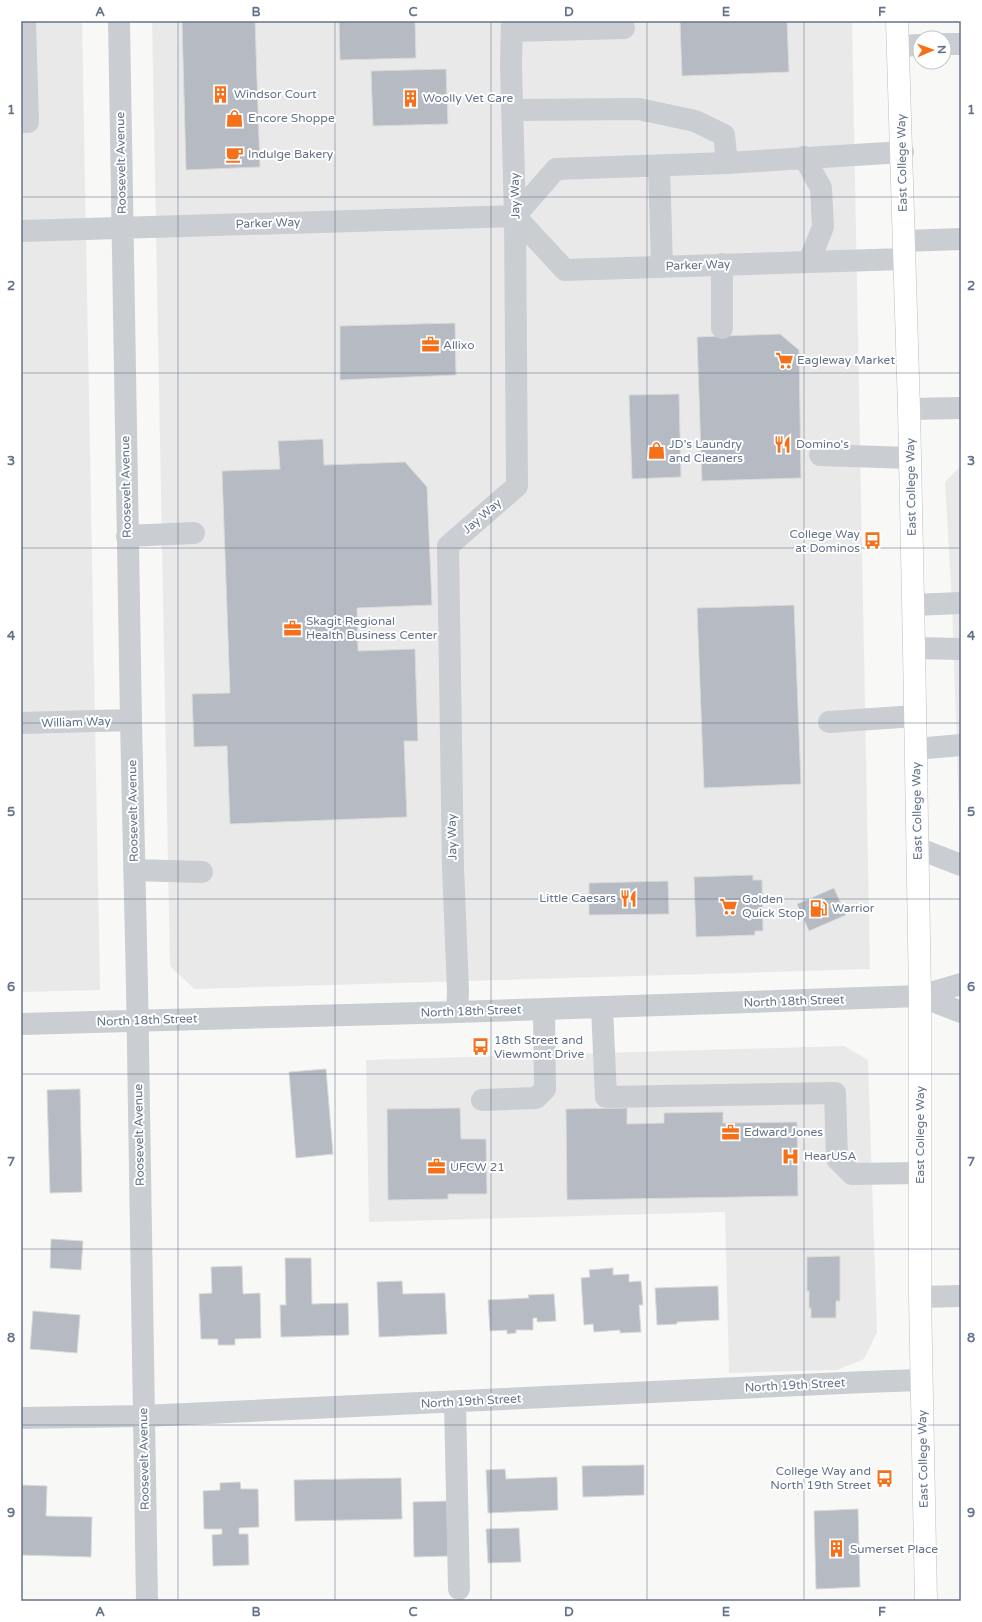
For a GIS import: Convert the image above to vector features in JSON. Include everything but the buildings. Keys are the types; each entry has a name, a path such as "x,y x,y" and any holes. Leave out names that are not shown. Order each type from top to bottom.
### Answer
{"main road":[{"name":"East College Way","path":"897,21 903,152 916,749 920,996 920,1297 926,1601"}],"street":[{"path":"21,122 28,122 25,21"},
{"name":"Roosevelt Avenue","path":"119,21 121,228 138,1020 147,1601"},
{"path":"512,26 624,28"},
{"name":"Jay Way","path":"457,1012 448,546 517,486 515,216 511,65 512,26"},
{"path":"898,46 912,45"},
{"path":"513,110 639,109 695,122 724,135 727,163"},
{"path":"515,216 556,169 727,163 903,152"},
{"path":"804,157 822,188 823,227 808,262"},
{"path":"659,166 662,266"},
{"name":"Parker Way","path":"21,231 515,216 565,270 808,262 904,250 961,239"},
{"path":"722,264 722,328"},
{"path":"909,409 961,408"},
{"path":"820,456 910,458"},
{"path":"127,536 194,533"},
{"path":"913,605 961,603"},
{"path":"914,648 961,649"},
{"path":"829,722 915,716"},
{"name":"William Way","path":"21,723 131,720"},
{"path":"916,749 961,745"},
{"path":"917,848 961,865"},
{"path":"134,870 202,872"},
{"path":"920,996 961,984"},
{"path":"920,996 961,1012"},
{"name":"North 18th Street","path":"21,1024 457,1012 920,996"},
{"path":"602,1007 605,1041 606,1097 835,1093 837,1159 852,1174 920,1173"},
{"path":"482,1100 536,1098 545,1089 544,1009"},
{"path":"920,1297 961,1296"},
{"name":"North 19th Street","path":"21,1418 143,1416 921,1380"},
{"path":"455,1402 459,1589"}],"shaded area":[{"path":"21,21 82,21 100,990 21,992"},
{"path":"152,21 852,21 870,969 194,989 170,966"},
{"path":"961,466 961,874 952,603 945,482"},
{"path":"844,1046 868,1060 877,1332 864,1359 837,1370 729,1373 725,1212 369,1222 366,1060"}],"place":[{"name":"Windsor Court","path":"221,94"},
{"name":"Woolly Vet Care","path":"410,98"},
{"name":"Encore Shoppe","path":"235,118"},
{"name":"Indulge Bakery","path":"235,154"},
{"name":"Allixo","path":"430,345"},
{"name":"Eagleway Market","path":"784,360"},
{"name":"Domino's","path":"783,444"},
{"name":"JD’s Laundry and Cleaners","path":"656,451"},
{"name":"College Way at Dominos","path":"873,541"},
{"name":"Skagit Regional Health Business Center","path":"293,628"},
{"name":"Little Caesars","path":"629,898"},
{"name":"Golden Quick Stop","path":"729,906"},
{"name":"Warrior","path":"819,908"},
{"name":"18th Street and Viewmont Drive","path":"481,1047"},
{"name":"Edward Jones","path":"731,1132"},
{"name":"HearUSA","path":"791,1156"},
{"name":"UFCW 21","path":"437,1167"},
{"name":"College Way and North 19th Street","path":"884,1478"},
{"name":"Sumerset Place","path":"837,1549"}]}
